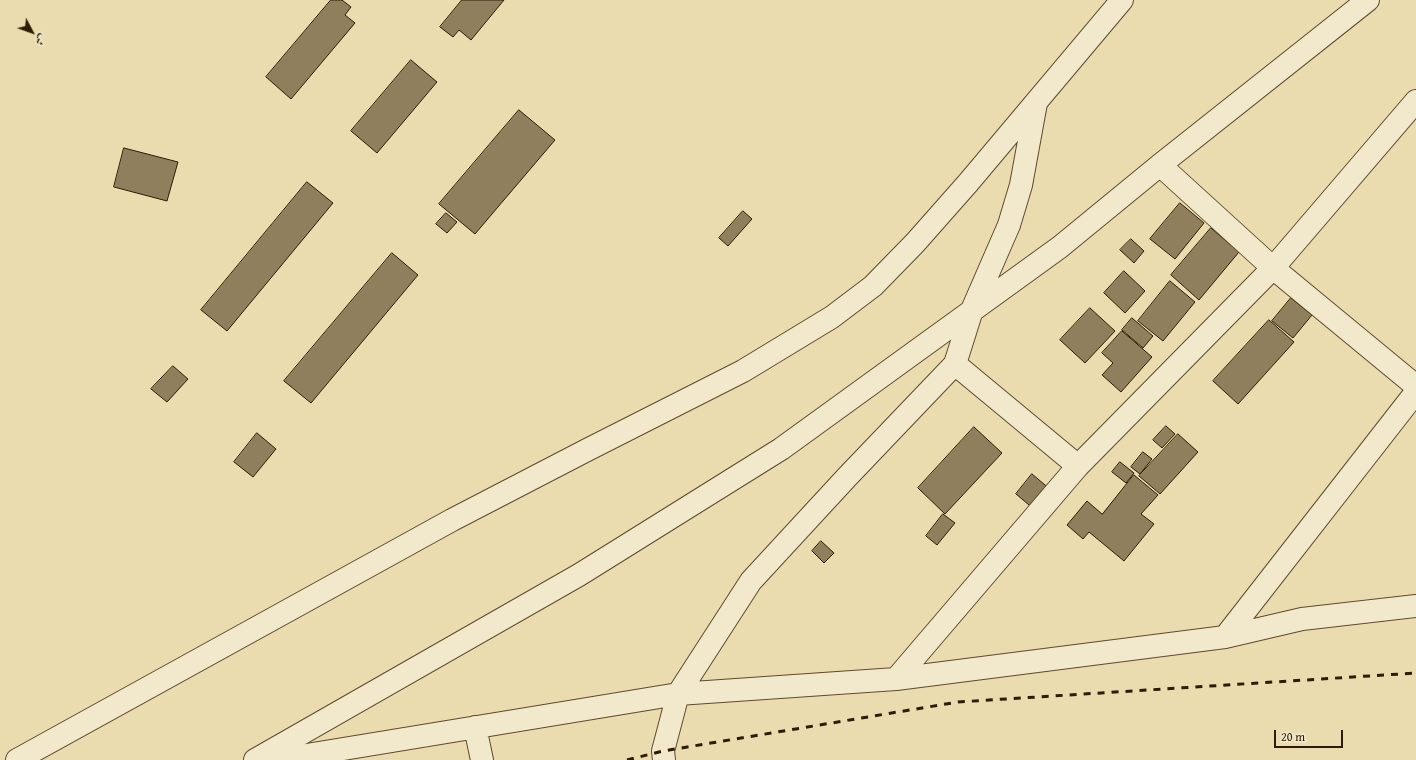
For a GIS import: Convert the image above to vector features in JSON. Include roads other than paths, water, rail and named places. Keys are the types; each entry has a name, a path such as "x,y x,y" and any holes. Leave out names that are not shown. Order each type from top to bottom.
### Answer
{"street":[{"path":"17,760 452,520 580,453 743,371 832,317 874,286 910,248 968,183 1122,0"},
{"path":"255,760 586,571 780,448 1060,247 1160,165 1368,0"},
{"path":"896,679 1078,466 1273,268 1416,101"},
{"path":"664,760 663,751 678,694 751,581 847,477 955,364 972,310 1009,225 1021,185 1036,102"},
{"path":"1160,165 1273,268 1416,386"},
{"path":"955,364 1078,466"},
{"path":"1225,637 1416,392"},
{"path":"276,760 678,694 896,679 1225,637 1302,619 1416,606"},
{"path":"476,727 482,760"}],"railway":[{"path":"627,760 663,751 958,702 1416,673"}]}
